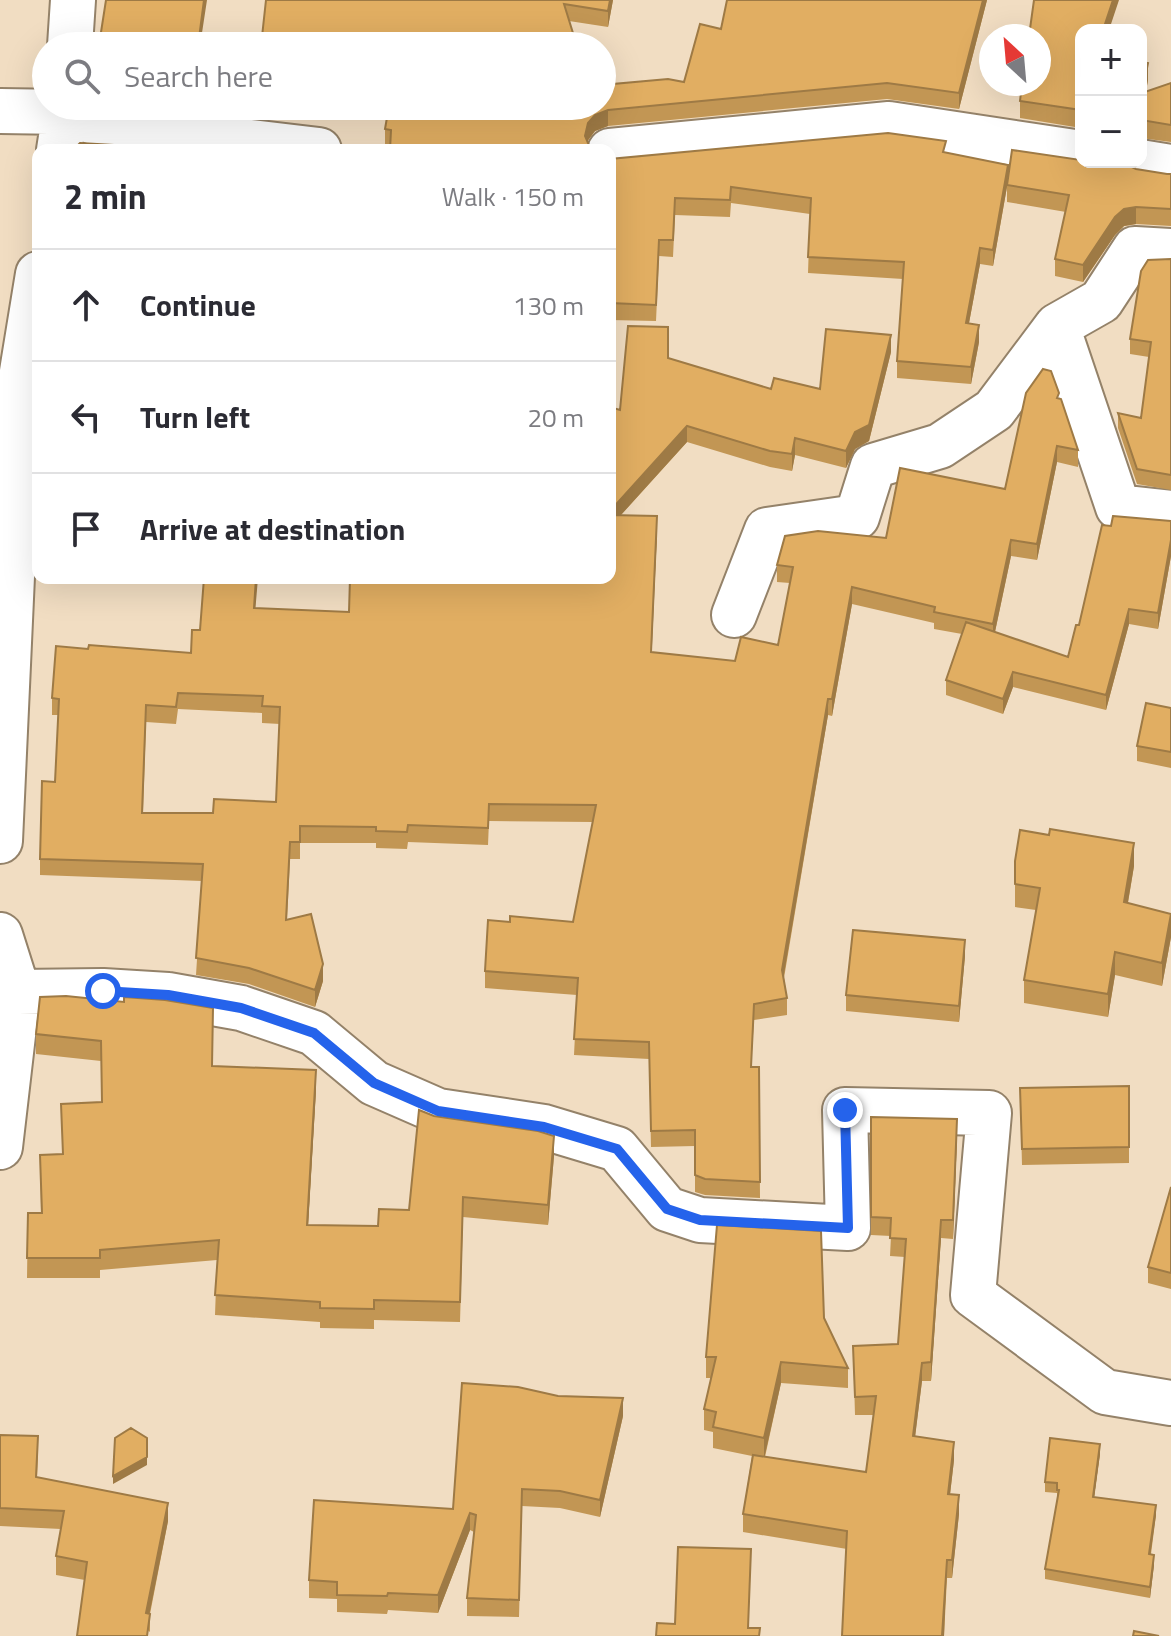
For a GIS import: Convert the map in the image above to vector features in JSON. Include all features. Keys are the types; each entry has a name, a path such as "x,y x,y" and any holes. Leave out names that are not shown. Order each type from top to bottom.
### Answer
{"street":[{"path":"71,32 73,0"},
{"path":"0,111 32,117"},
{"path":"63,123 267,144"},
{"path":"616,150 889,124 1075,152"},
{"path":"1147,163 1171,167"},
{"path":"734,615 767,530 857,517 873,466 940,446 994,410 1057,326 1101,301 1135,249 1171,251"},
{"path":"0,841 21,378 32,311"},
{"path":"1057,326 1118,507 1171,513"},
{"path":"0,935 18,992 0,1147"},
{"path":"18,992 142,993 241,1008 314,1033 374,1083 438,1111 544,1127 617,1149 667,1209 700,1220 848,1228 845,1110 989,1113 973,1295 1105,1392 1171,1403"}],"building":[{"path":"106,0 204,0 200,32 101,32"},
{"path":"266,0 610,0 608,11 564,4 573,32 263,32"},
{"path":"727,0 983,0 959,93 887,83 616,109 616,84 668,79 684,82 700,24 721,29"},
{"path":"1034,0 1113,0 1105,24 1075,24 1075,109 1020,101 1021,96 1051,96 1051,24 1031,24"},
{"path":"1171,83 1171,125 1147,121 1147,91"},
{"path":"387,120 591,120 585,136 588,144 390,144 391,130 385,129"},
{"path":"888,133 946,141 943,152 1008,165 993,250 980,248 966,323 979,325 971,367 897,361 904,262 808,257 811,198 731,187 730,200 675,198 673,240 659,240 656,305 616,303 616,158"},
{"path":"1012,150 1075,159 1075,168 1134,168 1171,174 1171,209 1124,209 1115,217 1083,265 1055,259 1069,195 1007,185"},
{"path":"1171,259 1171,475 1137,469 1118,413 1141,418 1151,342 1130,339 1141,271 1148,260"},
{"path":"628,326 668,327 668,358 771,389 774,378 820,389 826,329 891,335 869,425 855,432 846,451 795,438 792,454 770,451 687,426 616,504 616,409 620,410"},
{"path":"1043,369 1051,371 1059,393 1057,398 1061,399 1078,450 1057,446 1037,544 1011,540 993,624 934,612 935,607 852,587 832,699 828,699 782,970 787,998 754,1004 751,1067 759,1067 760,1182 705,1179 695,1175 695,1130 651,1131 649,1042 574,1039 578,978 485,971 488,920 510,922 510,916 573,922 596,805 489,804 488,828 408,825 407,832 376,831 376,827 300,826 300,842 290,842 286,920 311,914 323,964 315,990 249,968 196,958 203,864 40,859 42,781 55,782 59,699 52,698 56,646 88,649 89,645 191,653 192,630 200,630 204,584 256,584 254,608 349,612 350,584 616,584 616,515 657,516 651,652 735,661 741,637 778,645 793,567 777,565 785,536 818,531 886,538 900,468 1005,489 1026,393","holes":["178,693 263,696 262,706 280,707 276,802 214,799 213,813 142,813 146,705 176,707"]},
{"path":"1113,516 1171,521 1171,540 1158,613 1129,609 1106,695 1013,672 1003,699 946,680 966,622 1068,657 1076,625 1079,625 1102,525 1111,526"},
{"path":"1146,703 1171,708 1171,752 1137,746"},
{"path":"1050,829 1134,843 1124,902 1171,914 1162,963 1115,952 1108,994 1024,980 1040,888 1015,884 1020,830 1049,835"},
{"path":"853,930 965,940 959,1006 846,995"},
{"path":"66,996 124,1002 124,997 165,1000 213,1008 212,1066 316,1070 307,1225 378,1226 379,1209 409,1210 419,1110 434,1116 554,1136 548,1205 463,1197 460,1302 374,1300 374,1309 320,1308 320,1302 215,1295 219,1240 100,1250 100,1258 27,1258 28,1213 42,1213 40,1155 63,1154 61,1104 102,1102 101,1041 36,1034 40,997"},
{"path":"1129,1086 1129,1147 1022,1149 1020,1088"},
{"path":"871,1117 957,1119 953,1220 941,1220 931,1362 922,1363 913,1436 954,1442 948,1494 959,1495 952,1560 947,1560 942,1636 842,1636 847,1531 743,1514 753,1455 866,1472 876,1396 855,1397 853,1346 898,1344 906,1239 890,1238 891,1218 871,1217"},
{"path":"1171,1187 1171,1273 1148,1267"},
{"path":"717,1225 821,1231 824,1318 848,1368 781,1362 764,1438 713,1427 716,1412 704,1409 716,1357 706,1357"},
{"path":"462,1383 518,1387 558,1396 623,1398 600,1500 560,1491 522,1489 519,1600 467,1598 476,1515 470,1513 438,1595 337,1595 337,1582 309,1580 314,1500 453,1509"},
{"path":"131,1428 147,1438 147,1457 113,1476 115,1438"},
{"path":"0,1435 38,1436 36,1477 168,1503 146,1613 150,1614 147,1636 77,1636 87,1562 56,1556 64,1511 0,1508"},
{"path":"1050,1438 1100,1444 1093,1497 1156,1505 1149,1554 1154,1555 1150,1587 1045,1569 1059,1490 1057,1483 1045,1482"},
{"path":"678,1547 751,1549 748,1628 760,1628 759,1636 656,1636 657,1623 675,1624"},
{"path":"1134,1631 1159,1636 1133,1636"}],"route":[{"path":"103,991 168,995 241,1008 314,1033 374,1083 438,1111 544,1127 617,1149 667,1209 700,1220 848,1228 845,1110"}]}
